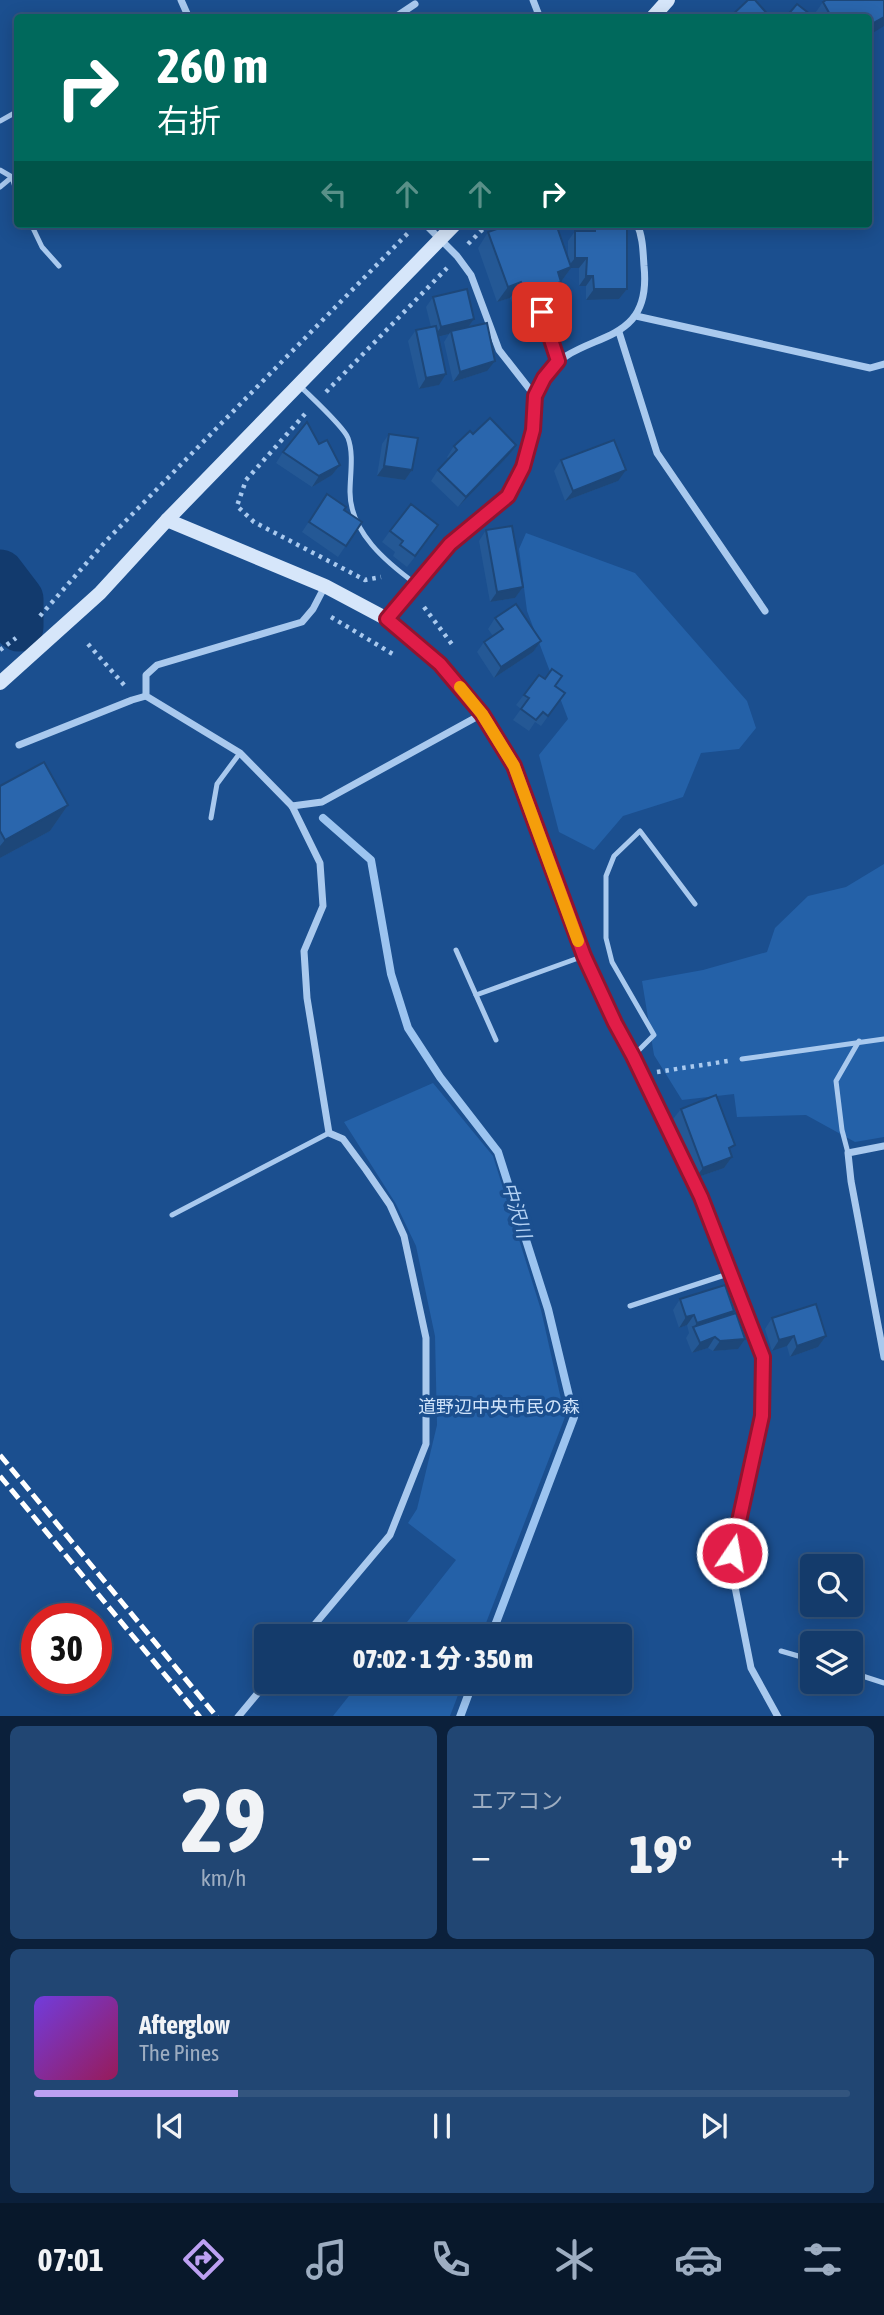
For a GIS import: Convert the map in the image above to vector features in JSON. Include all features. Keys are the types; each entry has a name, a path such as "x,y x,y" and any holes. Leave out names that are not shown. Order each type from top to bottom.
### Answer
{"street":[{"path":"656,14 668,0"},
{"path":"400,14 415,4"},
{"path":"429,228 457,256 471,275 499,350 535,396"},
{"path":"0,683 100,593 167,520 451,228"},
{"path":"387,619 450,544 508,496 523,467 533,430 535,396 544,378 558,361 619,332 636,317 646,283 639,228"},
{"path":"636,317 870,368 884,364"},
{"path":"619,332 657,453 765,611"},
{"path":"167,520 325,586 387,619 440,664 482,714 514,766 584,956 701,1197 763,1357 762,1416 732,1553 734,1582 751,1668 777,1716"},
{"path":"145,692 146,675 157,665 302,622 313,609 325,586"},
{"path":"19,745 145,692"},
{"path":"145,692 240,753 292,806 320,863 323,905 304,951 307,998 329,1133 343,1139 390,1205 404,1236 426,1338 426,1444 390,1535 315,1624"},
{"path":"292,806 322,802 482,714"},
{"path":"884,1146 848,1153 884,1357"},
{"path":"239,1716 257,1694"}],"lane":[{"path":"33,228 42,247 59,266"},
{"path":"542,312 558,361"},
{"path":"299,385 348,437 350,494 355,519 371,544 385,559 416,584"},
{"path":"211,818 217,784 240,753"},
{"path":"633,1056 654,1035 612,962 606,939 606,876 614,856 640,831 695,904"},
{"path":"456,950 496,1040"},
{"path":"476,995 584,956"},
{"path":"742,1059 884,1038"},
{"path":"848,1153 836,1082 859,1041"},
{"path":"172,1214 329,1133"},
{"path":"630,1306 731,1273"},
{"path":"781,1651 800,1657"},
{"path":"863,1676 884,1683"}],"path":[{"path":"468,244 484,228"},
{"path":"38,618 106,541 410,231"},
{"path":"385,576 365,580 254,522 237,506 246,480 448,266"},
{"path":"331,617 405,664"},
{"path":"0,650 20,635"},
{"path":"88,644 132,695 145,692"},
{"path":"642,1074 742,1059"}],"green space":[{"path":"526,533 635,573 747,701 756,728 739,749 701,753 683,797 623,816 594,850 559,832 539,755 568,719 527,611 519,549"},
{"path":"884,864 884,1137 855,1142 806,1115 737,1117 734,1094 682,1100 654,1055 642,981 703,970 767,952 775,928 808,896 846,887"},
{"name":"道野辺中央市民の森","path":"433,1083 493,1156 541,1310 565,1417 486,1624 405,1624 456,1560 408,1523 417,1509 437,1425 435,1336 416,1246 396,1204 344,1122"},
{"path":"350,1694 458,1694 450,1716 333,1716"}],"building":[{"path":"748,0 755,0 767,14 733,14"},
{"path":"884,0 884,17 872,24 872,14 830,14 823,2"},
{"path":"797,4 810,14 788,14"},
{"path":"500,228 557,228 571,267 558,272 561,282 526,294 521,282 508,287 488,232"},
{"path":"595,228 627,228 627,289 594,289 593,276 586,276 587,258 575,258 575,231 595,231"},
{"path":"467,289 474,319 441,327 433,297"},
{"path":"487,323 495,361 460,372 451,331"},
{"path":"436,326 446,374 426,378 416,330"},
{"path":"490,418 516,445 466,497 438,470 457,450 454,446 470,431 473,434"},
{"path":"307,422 319,444 327,440 340,465 319,476 283,452"},
{"path":"389,434 418,438 412,470 384,466"},
{"path":"614,440 626,470 573,491 561,460"},
{"path":"327,494 362,522 346,546 309,522"},
{"path":"411,504 438,525 415,556 400,545 403,541 390,531"},
{"path":"512,526 523,587 497,592 486,530"},
{"path":"516,604 541,641 501,667 484,642 503,629 495,618"},
{"path":"552,669 562,676 555,686 565,693 548,716 543,712 536,720 521,709 529,698 524,695 539,675 545,679"},
{"path":"44,762 68,805 5,840 0,831 0,786"},
{"path":"716,1095 735,1145 729,1148 732,1157 703,1168 681,1109"},
{"path":"725,1285 734,1311 697,1323 694,1315 686,1317 680,1299"},
{"path":"816,1304 826,1336 797,1346 794,1336 779,1340 772,1318"},
{"path":"736,1313 745,1339 720,1341 715,1337 700,1343 693,1327"}],"waterway":[{"name":"中沢川","path":"0,574 19,599 19,627"},
{"name":"中沢川","path":"323,818 371,860 391,974 408,1028 440,1077 498,1152 548,1309 574,1417 496,1624"},
{"name":"中沢川","path":"460,1716 469,1694"}],"railway":[{"path":"0,1455 216,1716"},
{"path":"0,1476 199,1716"}],"slow traffic":[{"path":"460,687 482,714 514,766 578,941"}],"route":[{"path":"542,312 558,361 544,378 535,396 533,430 523,467 508,496 450,544 387,619 440,664 482,714 514,766 584,956 701,1197 763,1357 762,1416 732,1553"}]}
